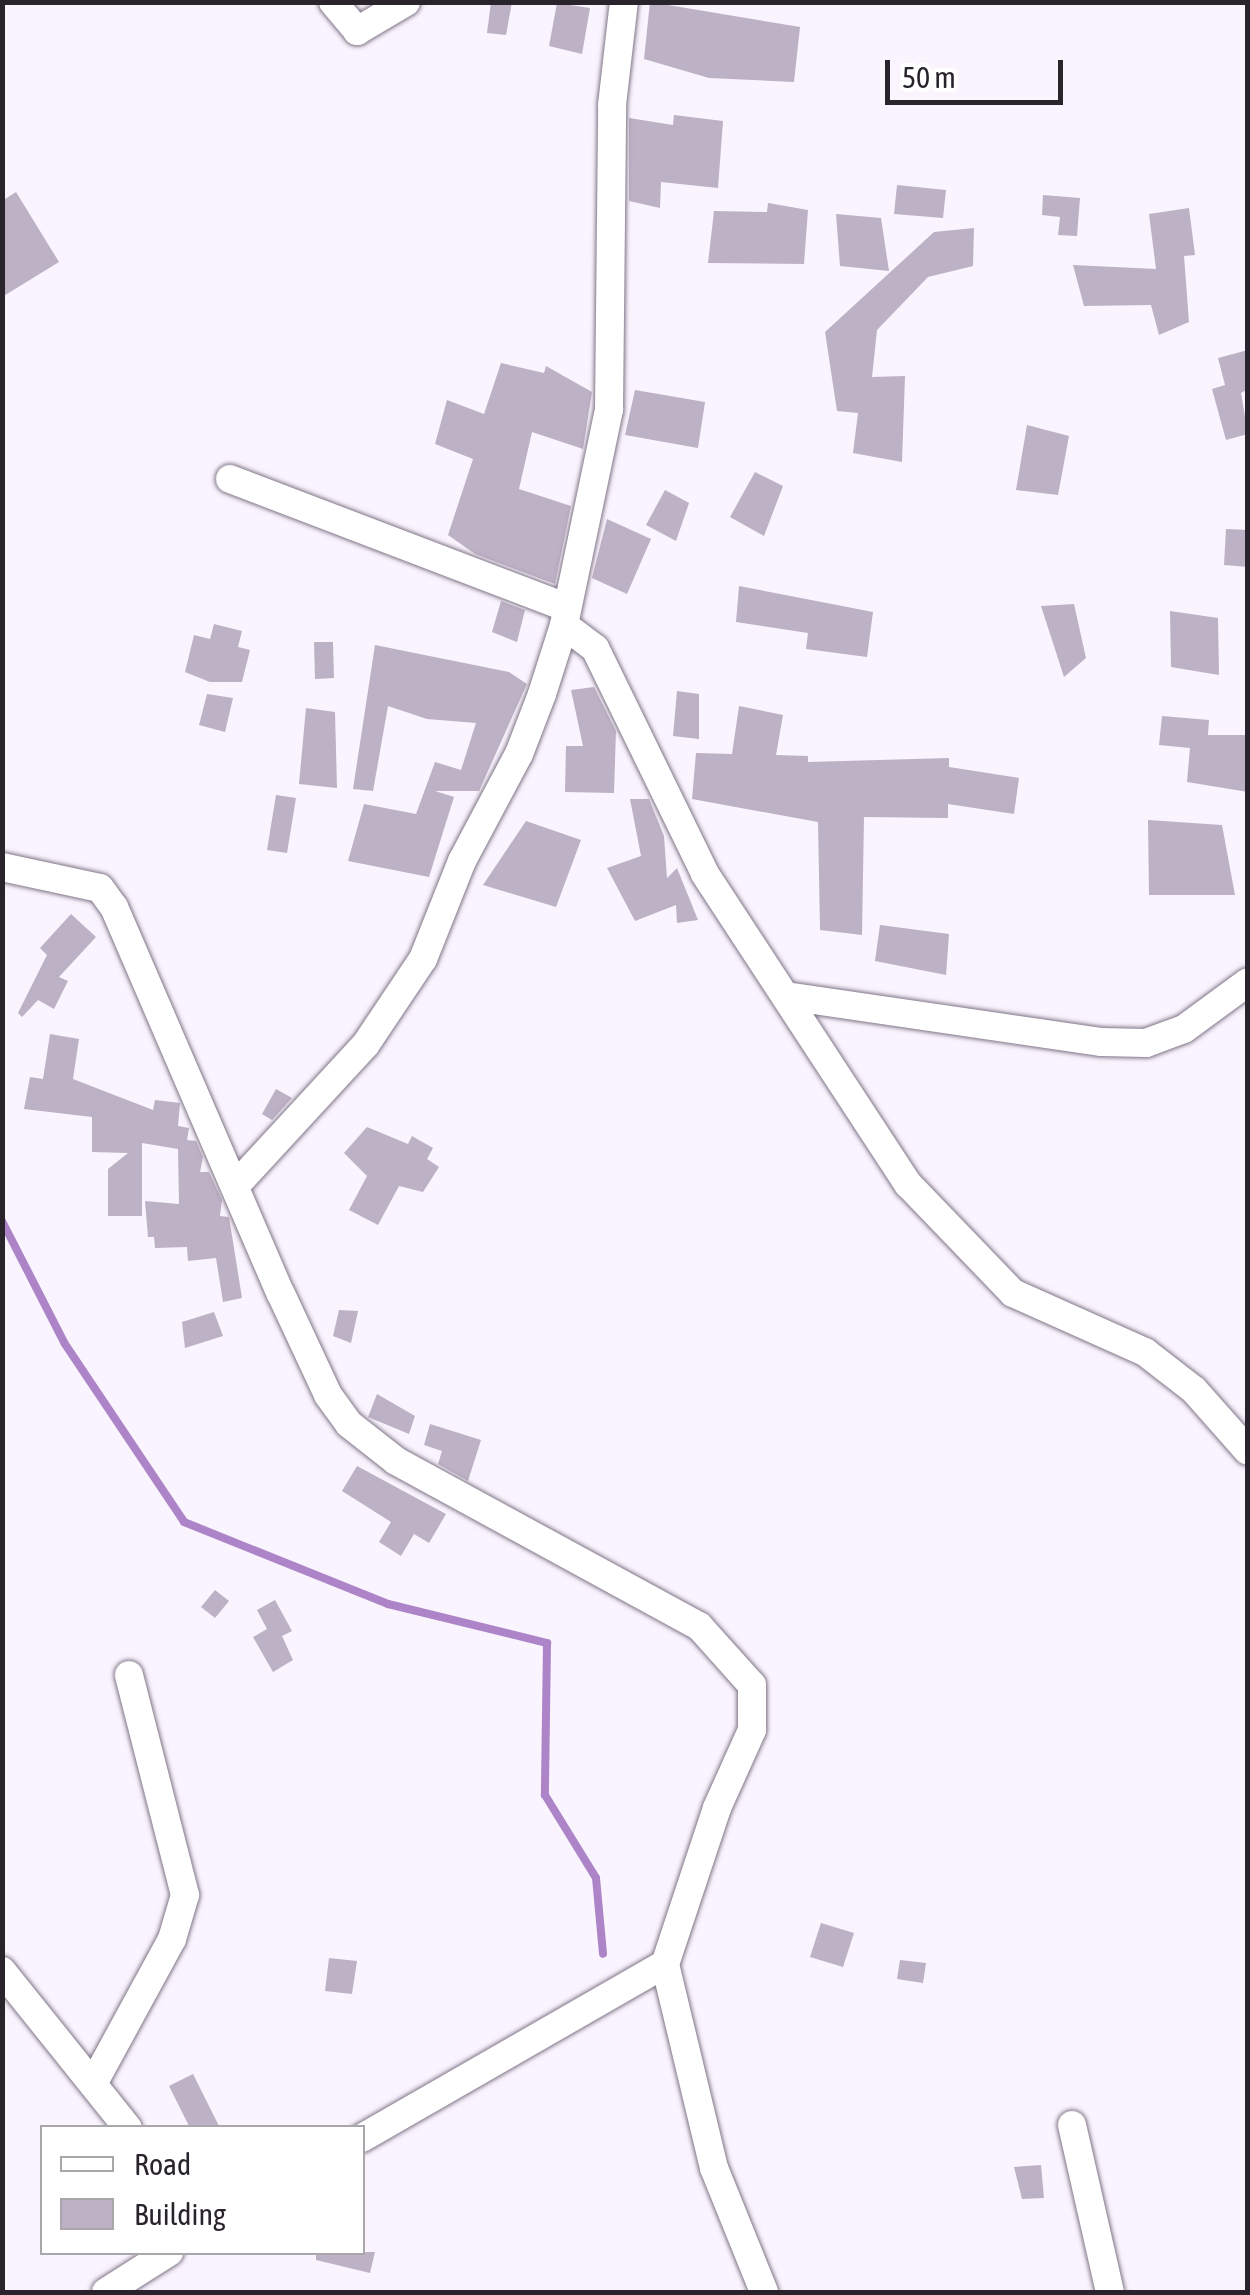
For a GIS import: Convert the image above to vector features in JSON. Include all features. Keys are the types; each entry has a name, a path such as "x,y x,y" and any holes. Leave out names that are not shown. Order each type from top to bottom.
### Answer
{"street":[{"path":"333,2 356,31 406,2"},
{"path":"238,1184 366,1044 423,959 462,861 519,754 566,616 609,410 612,106 621,4"},
{"path":"230,479 566,616 596,648 705,874 908,1184 955,1239 1013,1293 1146,1352 1194,1390 1248,1450"},
{"path":"2,867 100,888 114,907 328,1394 349,1424 396,1461 698,1626 744,1670 756,1698 752,1730 717,1808 665,1964 714,2168 764,2292"},
{"path":"786,996 1102,1042 1146,1043 1184,1029 1248,982"},
{"path":"93,2084 172,1939 186,1895 129,1675"},
{"path":"365,2136 665,1964"},
{"path":"2,1971 126,2125"},
{"path":"1072,2125 1110,2292"},
{"path":"106,2292 164,2255"}],"building":[{"path":"491,2 512,2 506,35 487,33"},
{"path":"650,2 800,27 794,82 709,78 644,59"},
{"path":"557,3 590,8 582,54 549,46"},
{"path":"674,115 723,121 718,188 661,182 660,208 629,201 629,118 673,125"},
{"path":"897,185 946,190 943,218 894,214"},
{"path":"16,192 59,262 2,297 2,201"},
{"path":"1043,195 1080,198 1077,236 1058,235 1060,217 1042,215"},
{"path":"768,203 808,210 804,264 708,263 714,211 767,212"},
{"path":"1189,208 1195,255 1184,256 1189,322 1159,335 1151,305 1084,306 1073,265 1156,269 1149,214"},
{"path":"836,214 881,218 889,271 840,266"},
{"path":"974,228 973,266 928,277 877,330 872,377 905,376 902,462 853,453 858,413 837,411 825,332 934,232"},
{"path":"1248,350 1248,389 1241,393 1248,434 1226,440 1212,389 1225,385 1218,358"},
{"path":"501,363 544,373 546,366 592,392 583,449 532,432 519,489 571,506 555,584 475,554 448,535 473,459 435,444 447,400 484,414"},
{"path":"635,390 705,402 698,448 625,435"},
{"path":"1027,425 1069,436 1058,495 1016,490"},
{"path":"755,472 783,486 764,536 730,517"},
{"path":"665,490 689,503 676,541 646,525"},
{"path":"607,519 651,539 627,594 592,578"},
{"path":"1226,529 1248,530 1248,567 1224,565"},
{"path":"739,586 873,612 867,657 806,649 808,633 736,622"},
{"path":"501,601 525,610 517,642 492,632"},
{"path":"1074,604 1086,658 1064,677 1041,606"},
{"path":"1170,611 1218,618 1219,675 1171,667"},
{"path":"214,624 242,631 238,647 250,650 242,682 210,682 185,672 194,635 210,639"},
{"path":"314,642 333,642 334,678 315,679"},
{"path":"375,645 509,672 527,684 479,791 435,791 454,797 429,877 348,861 364,804 416,814 435,762 461,770 476,723 427,719 388,706 373,791 353,789"},
{"path":"594,687 616,731 614,793 565,792 566,746 583,746 571,690"},
{"path":"677,691 699,694 699,739 673,736"},
{"path":"207,694 233,698 225,732 199,725"},
{"path":"739,706 783,715 776,755 808,756 808,762 949,758 949,767 1019,778 1014,814 948,804 948,818 864,817 862,935 820,930 818,822 692,799 696,753 732,754"},
{"path":"306,708 335,712 337,788 299,784"},
{"path":"1162,716 1209,720 1208,735 1248,735 1248,792 1187,782 1190,748 1159,745"},
{"path":"276,795 296,798 287,853 267,850"},
{"path":"630,799 649,799 664,836 667,878 677,868 698,920 677,923 676,905 635,921 607,868 641,856"},
{"path":"1148,820 1222,825 1235,895 1149,895"},
{"path":"526,821 581,840 556,907 483,885"},
{"path":"71,914 96,937 59,977 68,981 54,1009 38,1000 22,1017 18,1013 47,955 40,948"},
{"path":"880,925 949,934 946,975 875,961"},
{"path":"50,1034 79,1039 73,1079 153,1110 155,1100 180,1103 178,1126 189,1128 187,1140 196,1141 203,1157 200,1172 209,1172 222,1200 220,1216 229,1217 242,1298 223,1302 216,1258 188,1261 187,1247 155,1248 154,1237 148,1237 145,1201 179,1204 178,1149 142,1143 142,1216 108,1216 108,1169 128,1153 92,1152 92,1117 24,1109 30,1077 43,1079"},
{"path":"276,1089 292,1098 272,1120 262,1114"},
{"path":"367,1127 408,1144 412,1136 433,1148 427,1159 439,1167 423,1192 399,1186 378,1225 349,1210 367,1176 344,1153"},
{"path":"339,1310 358,1311 351,1343 333,1336"},
{"path":"214,1312 223,1336 185,1348 182,1322"},
{"path":"377,1394 415,1416 409,1434 368,1417"},
{"path":"430,1424 481,1440 468,1481 438,1464 442,1451 424,1445"},
{"path":"357,1466 446,1514 429,1543 414,1534 401,1556 379,1542 391,1522 342,1491"},
{"path":"215,1590 229,1601 215,1618 201,1607"},
{"path":"275,1600 292,1631 282,1636 293,1660 273,1672 253,1637 267,1629 257,1610"},
{"path":"821,1923 854,1933 843,1967 810,1957"},
{"path":"329,1958 357,1961 352,1994 325,1991"},
{"path":"900,1960 926,1963 923,1983 897,1979"},
{"path":"193,2074 218,2125 188,2125 169,2086"},
{"path":"1041,2165 1044,2198 1022,2199 1014,2167"},
{"path":"375,2252 370,2273 316,2260 316,2255"}],"waterway":[{"path":"2,1221 65,1344 184,1522 388,1604 547,1643 545,1795 596,1878 603,1954"}]}
